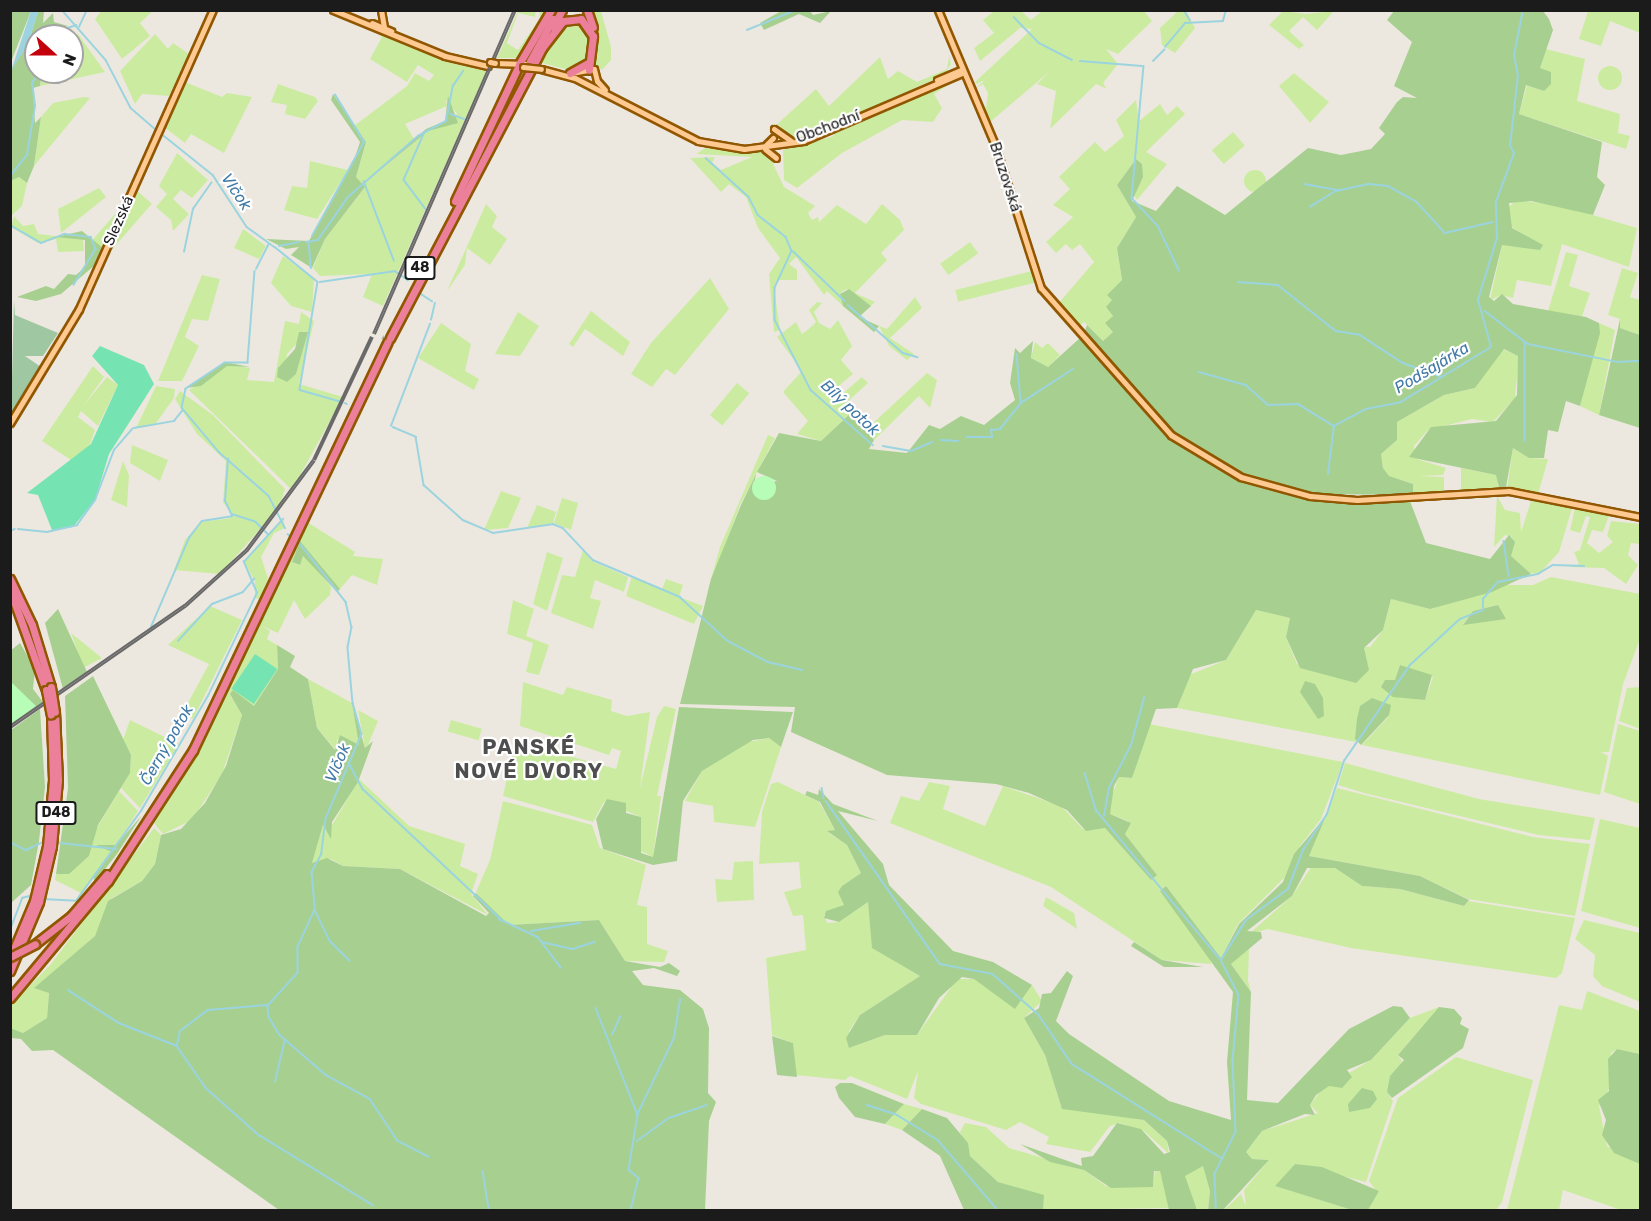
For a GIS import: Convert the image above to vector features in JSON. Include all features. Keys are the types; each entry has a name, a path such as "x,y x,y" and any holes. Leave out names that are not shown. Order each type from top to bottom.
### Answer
{"highway":[{"name":"48","path":"457,202 492,141 551,10"},
{"name":"48","path":"148,820 233,673 387,339 526,65 557,10"},
{"name":"48","path":"542,48 562,10"},
{"path":"587,10 597,39 591,76"},
{"name":"48","path":"526,65 560,23 575,18 591,28 591,76"},
{"path":"573,76 584,69 591,55"},
{"name":"D48","path":"10,579 32,625 49,689 53,714 57,801 39,892 10,971"},
{"name":"D48","path":"10,590 49,689"},
{"path":"10,958 35,944 78,909 148,820"},
{"path":"10,998 78,920 148,820"},
{"name":"D48","path":"10,958 36,902"}],"main road":[{"name":"Slezská","path":"10,423 78,311 213,10"},
{"path":"333,10 445,56 492,64 542,67 573,76 603,92"},
{"path":"341,10 460,57 492,64"},
{"path":"381,10 385,28"},
{"name":"Bruzovská","path":"938,10 953,56 995,145 1041,288 1082,334 1133,399 1171,435 1217,465 1269,487 1357,500 1518,492 1641,518"},
{"path":"953,56 950,77 965,81"},
{"name":"Obchodní","path":"591,76 601,88 685,133 725,144 765,147 783,146 961,72"},
{"path":"573,76 591,76 603,92"},
{"name":"Obchodní","path":"603,92 698,141 765,147 791,141 950,77"},
{"path":"774,129 791,141"},
{"path":"773,138 765,147 777,156 783,146"}],"green space":[{"path":"783,10 810,11 813,15 831,11 820,23 799,14 764,30 760,23"},
{"path":"1179,10 1186,11 1195,28 1175,53 1162,45 1160,28"},
{"path":"11,11 31,11 24,24 11,62"},
{"path":"38,11 44,11 43,23 53,13 54,22 61,24 34,24"},
{"path":"101,11 153,11 140,23 150,36 122,59 95,19"},
{"path":"518,11 536,11 535,17 518,13 507,43 518,50 540,18 539,11 548,11 517,58 497,58"},
{"path":"589,11 601,11 611,47 611,60 602,70 594,63 598,38"},
{"path":"994,11 1021,11 1031,20 1042,11 1144,11 1152,21 1118,54 1106,49 1118,64 1103,83 1107,89 1096,84 1050,129 1056,91 1037,84 1049,72 990,122 985,115 988,93 983,84 973,90 985,82 982,81 977,84 975,82 1032,29 1020,28 980,61 974,48 994,33 983,20"},
{"path":"1283,11 1306,14 1334,11 1317,30 1303,17 1289,31 1304,45 1299,49 1269,25"},
{"path":"1394,11 1543,11 1549,19 1553,30 1540,68 1551,72 1551,84 1544,91 1526,85 1519,114 1602,142 1597,177 1605,185 1593,215 1531,201 1509,203 1512,228 1543,245 1540,250 1502,245 1489,297 1494,301 1502,294 1513,304 1586,317 1599,323 1600,333 1580,406 1566,401 1558,432 1548,430 1544,458 1529,458 1513,448 1506,487 1499,488 1496,475 1409,457 1431,427 1496,421 1517,395 1518,356 1504,349 1475,388 1444,395 1397,422 1397,440 1381,454 1383,468 1389,476 1413,484 1413,495 1310,494 1242,475 1172,434 1084,333 1087,325 1103,341 1113,332 1105,323 1113,316 1106,307 1112,300 1107,295 1122,280 1117,248 1136,217 1117,185 1136,159 1142,164 1143,177 1132,201 1156,211 1177,186 1225,215 1308,148 1341,155 1371,149 1385,134 1379,128 1397,102 1403,97 1417,98 1394,86 1412,42 1387,20"},
{"path":"1588,11 1640,11 1640,33 1610,21 1601,46 1579,39"},
{"path":"578,20 591,33 587,61 573,71 538,62 562,23"},
{"path":"374,31 487,70 383,306 363,297 372,274 320,276 313,268 325,239 363,190 356,177 366,142 354,126 407,86 415,73 429,81 434,75 418,65 407,82 370,59 382,37","holes":["446,100 457,114 452,123 428,131 368,180 414,139 405,124 447,106"]},
{"path":"155,34 168,49 173,43 189,54 169,96 142,94 135,104 120,71"},
{"path":"84,42 105,72 84,77"},
{"path":"1546,49 1585,59 1577,101 1620,114 1618,133 1630,136 1626,149 1519,114 1527,85 1544,91 1540,68"},
{"path":"24,50 24,84 40,84 33,88 35,123 41,117 34,166 27,183 19,177 11,181 10,71"},
{"path":"949,56 951,64 944,75 827,126 826,120 815,132 791,140 778,134 780,125 775,126 816,89 829,106 880,57 888,79 898,71 917,82 947,69"},
{"path":"1610,66 1618,70 1622,78 1618,86 1610,90 1602,86 1598,78 1602,70"},
{"path":"1294,73 1329,102 1310,123 1279,86"},
{"path":"955,81 934,94 942,108 933,122 902,120 842,153 797,188 784,180 783,150 834,136 830,133"},
{"path":"185,82 222,97 227,93 252,97 224,153 191,134 185,143 164,127"},
{"path":"278,84 315,97 318,101 305,119 285,114 287,105 271,102"},
{"path":"333,94 366,142 356,177 365,187 325,239 312,268 291,255 299,247 286,249 266,239 309,241 355,157 360,142 331,100"},
{"path":"448,96 458,123 428,131 368,180 426,129 445,121"},
{"path":"90,98 34,166 41,117 53,103"},
{"path":"1136,100 1139,121 1160,104 1167,115 1177,106 1185,114 1146,152 1167,164 1137,200 1132,192 1142,164 1136,159 1117,185 1136,217 1117,248 1122,281 1112,300 1113,332 1103,341 1084,322 1078,327 1058,304 1094,262 1080,244 1072,250 1066,244 1056,253 1046,242 1073,217 1053,205 1070,189 1059,177 1095,142 1105,152 1124,136 1116,120"},
{"path":"1233,132 1245,146 1224,164 1212,150"},
{"path":"707,147 768,153 784,187 815,206 808,213 812,220 818,217 819,222 837,205 866,224 882,204 900,220 904,230 881,253 887,260 855,293 875,302 871,306 847,289 841,292 843,306 827,291 824,295 796,257 789,264 797,270 797,280 777,280 774,288 780,330 774,332 769,274 780,258 758,228 746,197 729,184 721,192 690,158 715,157 712,163 721,170 752,157 696,154"},
{"path":"177,153 208,180 192,198 181,190 173,199 189,214 173,231 171,220 156,207 167,194 159,186"},
{"path":"310,161 348,170 317,219 284,210 292,186 307,188"},
{"path":"1255,170 1263,173 1266,181 1263,189 1255,192 1247,189 1244,181 1247,173"},
{"path":"19,177 27,183 22,206 11,216 11,181"},
{"path":"99,188 106,197 61,233 58,209"},
{"path":"136,190 152,204 104,259 88,245"},
{"path":"1516,200 1562,206 1637,228 1629,267 1562,244 1551,286 1517,280 1513,298 1501,295 1490,300 1502,245 1543,247 1510,226 1507,209"},
{"path":"486,204 497,216 492,227 507,239 490,265 467,248 465,265 447,291"},
{"path":"14,216 23,226 34,224 38,234 83,239 84,251 58,252 56,239 38,243 11,227"},
{"path":"243,229 266,246 259,259 234,248"},
{"path":"82,231 103,248 95,265 61,294 36,301 17,297 46,286 54,289 68,274 76,275 85,267 85,240 56,237"},
{"path":"970,242 978,253 948,275 940,264"},
{"path":"1566,252 1578,255 1569,286 1590,293 1582,316 1572,318 1548,311"},
{"path":"283,256 314,279 312,312 291,306 271,283"},
{"path":"1622,268 1638,273 1630,297 1640,300 1640,335 1620,328 1620,319 1608,315"},
{"path":"1032,271 1035,283 958,302 955,290"},
{"path":"202,275 220,279 208,321 192,319 185,337 199,346 182,381 158,381"},
{"path":"710,278 729,309 675,375 666,369 652,387 631,374 651,343"},
{"path":"849,289 871,306 859,317 879,326 874,332 843,306 840,294"},
{"path":"915,297 922,308 890,338 914,354 907,360 889,346 879,326 887,329"},
{"path":"14,300 15,315 58,333 43,356 25,356 41,367 11,416"},
{"path":"817,302 822,303 814,312 819,323 830,329 838,320 852,346 841,360 853,374 829,394 834,401 862,377 868,383 846,403 870,426 927,373 937,380 930,408 919,396 874,440 851,413 821,441 797,434 808,421 783,392 802,371 777,337 796,322 802,334 810,328 816,322 809,310"},
{"path":"591,311 630,342 623,356 585,329 573,347 569,344"},
{"path":"301,312 314,321 299,384 343,397 292,490 189,390 227,365 250,368 247,380 274,382 285,321 299,324","holes":["307,332 296,374 285,381 287,354"]},
{"path":"518,312 539,326 520,356 495,354"},
{"path":"1620,319 1620,328 1640,335 1640,428 1599,415"},
{"path":"441,323 471,344 465,371 479,379 474,390 418,358"},
{"path":"1599,323 1615,330 1599,415 1580,406"},
{"path":"299,332 308,332 296,374 287,382 277,377 278,368 295,349"},
{"path":"1081,337 1150,419 1216,467 1296,496 1410,501 1426,543 1490,559 1509,535 1515,542 1511,556 1531,574 1492,592 1430,609 1391,599 1383,630 1364,648 1369,670 1356,683 1300,668 1286,637 1290,618 1256,610 1226,660 1193,669 1177,708 1156,709 1132,778 1119,777 1114,786 1110,814 1131,823 1125,834 1157,875 1151,880 1105,828 1086,831 1067,810 1029,793 996,784 887,775 791,732 795,707 680,704 711,579 741,505 756,474 754,485 777,481 757,472 779,433 821,441 851,413 874,440 869,449 907,453 929,425 940,429 961,416 984,425 1015,400 1010,383 1015,348 1020,353 1033,341 1031,358 1048,367"},
{"path":"1035,342 1042,348 1048,343 1060,355 1048,367 1031,358"},
{"path":"100,346 144,365 154,384 109,454 95,500 73,527 52,530 38,495 27,493 91,444 118,385 92,356"},
{"path":"1502,349 1519,356 1515,398 1493,422 1472,419 1428,430 1414,446 1417,459 1446,468 1443,475 1419,476 1444,477 1444,495 1413,495 1413,484 1388,476 1383,468 1381,454 1397,440 1397,422 1444,395 1475,388"},
{"path":"225,362 250,367 227,366 201,386 186,388"},
{"path":"93,366 104,377 83,406 107,377 118,385 98,426 81,411 78,417 95,430 88,450 71,460 42,441"},
{"path":"737,383 749,393 722,425 710,415"},
{"path":"156,386 175,389 174,398 156,423 136,428"},
{"path":"180,391 213,415 285,489 279,508 220,574 174,570 185,540 201,522 231,518 232,514 223,502 226,461 197,434 175,399"},
{"path":"768,435 775,438 740,505 706,597 720,547"},
{"path":"132,445 168,460 160,481 130,463"},
{"path":"1513,448 1529,458 1548,459 1538,494 1507,489"},
{"path":"123,461 129,475 127,507 111,500"},
{"path":"1461,468 1497,475 1498,490 1461,493"},
{"path":"764,476 769,477 775,483 775,493 769,499 764,500 759,499 753,493 752,488 753,483 759,477"},
{"path":"501,491 521,498 508,528 484,530"},
{"path":"1497,496 1505,510 1520,513 1521,532 1532,498 1572,508 1559,552 1539,574 1529,573 1511,556 1512,537 1505,535 1494,547"},
{"path":"562,498 578,503 571,530 554,523"},
{"path":"537,505 556,512 553,523 527,528"},
{"path":"1575,508 1609,516 1603,532 1592,530 1587,543 1599,553 1613,542 1607,536 1611,521 1640,524 1640,544 1631,543 1628,555 1638,565 1626,584 1604,568 1570,567 1579,564 1574,552 1580,550 1590,517 1586,516 1580,533 1570,530"},
{"path":"283,519 285,528 274,533 261,557 268,578 260,599 255,598 255,581 244,562"},
{"path":"307,522 355,552 353,556 383,559 377,585 352,575 340,589 300,542 292,562 299,565 302,556 310,561 331,587 330,595 305,619 294,600 278,633 262,626 270,631 267,639 277,645 278,669 254,706 230,694 242,715 222,774 192,820 163,834 153,822 228,692"},
{"path":"300,541 340,589 337,592 303,556 300,565 292,562"},
{"path":"583,550 592,561 628,577 624,592 595,580 590,598 601,601 593,629 551,613 562,575 575,577"},
{"path":"547,552 563,558 547,611 533,604"},
{"path":"632,576 662,589 666,579 683,585 679,597 703,606 694,624 626,596"},
{"path":"1551,577 1640,594 1640,639 1623,684 1609,752 1601,752 1608,756 1600,795 1362,745 1388,717 1361,708 1356,742 1177,708 1189,675 1226,660 1256,610 1290,618 1286,637 1297,664 1366,667 1364,647 1370,647 1383,630 1391,599 1430,609 1506,585 1533,585","holes":["1498,605 1505,619 1463,624 1473,611","1400,665 1433,677 1425,700 1389,694 1382,684 1395,681"]},
{"path":"513,600 534,609 526,636 549,645 539,675 526,672 533,643 507,634"},
{"path":"1498,605 1506,619 1463,625 1473,611"},
{"path":"210,606 242,620 193,719 182,714 209,664 168,645"},
{"path":"58,609 87,672 63,689 45,623"},
{"path":"71,633 102,658 83,668"},
{"path":"20,643 35,669 33,689 43,702 11,725 10,651"},
{"path":"277,645 295,656 290,667 308,679 317,728 335,750 340,735 359,745 352,703 365,748 373,741 358,782 332,822 331,839 323,825 312,863 327,858 343,866 400,869 486,916 489,913 473,896 476,893 509,925 599,920 625,961 660,967 669,963 680,971 677,976 654,968 632,971 643,985 680,990 703,1009 709,1028 708,1093 716,1102 709,1121 705,1210 279,1210 53,1050 32,1051 21,1039 11,1038 10,1028 23,1033 47,1018 49,993 34,988 95,936 108,901 142,881 155,864 161,835 181,829 205,803 226,766 242,715 230,694 233,690 254,706 278,669"},
{"path":"255,654 277,669 254,704 232,689"},
{"path":"1400,665 1432,675 1425,700 1393,697 1381,687 1385,680 1395,680"},
{"path":"93,676 131,755 130,773 98,825 89,856 69,874 56,874 68,788 65,696"},
{"path":"308,679 352,703 360,746 337,739 336,750 317,728"},
{"path":"10,681 36,706 11,724 10,724"},
{"path":"1305,681 1315,684 1323,698 1324,716 1318,719 1300,692"},
{"path":"523,682 563,695 567,687 612,700 611,711 627,716 650,712 640,788 657,717 664,706 676,709 657,796 661,796 653,857 639,850 641,817 604,802 593,822 503,796 515,741 616,769 621,751 612,748 609,755 520,726"},
{"path":"1640,687 1640,729 1619,721 1627,688"},
{"path":"1372,698 1391,705 1389,715 1361,745 1355,739 1360,706"},
{"path":"679,707 793,712 781,747 769,738 753,740 702,771 683,801 677,861 653,865 603,849 596,819 607,799 626,803 626,813 641,817 641,853 653,857"},
{"path":"40,709 45,787 39,841 31,885 11,903 11,730"},
{"path":"358,710 378,721 366,750 365,748"},
{"path":"130,720 179,744 140,808 121,788 130,772 131,755 123,740"},
{"path":"451,720 482,729 478,740 448,732"},
{"path":"1149,724 1343,762 1321,819 1300,846 1290,872 1238,924 1221,958 1166,886 1160,891 1210,954 1211,964 1162,960 1051,887 890,823 901,796 919,801 929,782 950,786 943,809 985,826 1003,786 1061,806 1083,829 1105,828 1151,880 1156,874 1125,834 1128,821 1110,814 1108,805 1119,777 1132,778"},
{"path":"1618,724 1640,731 1640,804 1604,792"},
{"path":"769,738 781,747 755,827 714,822 713,806 685,801 702,771 748,742"},
{"path":"1345,763 1479,799 1595,818 1590,840 1538,835 1338,785"},
{"path":"359,779 409,826 465,844 460,866 478,874 471,894 488,915 400,869 343,866 331,859 312,863 323,825 324,831 331,827"},
{"path":"778,782 819,802 835,830 829,833 847,845 861,873 842,886 844,905 824,915 827,923 839,922 868,902 873,948 920,976 860,1015 849,1031 849,1048 885,1035 917,1035 957,979 974,979 1022,998 1032,985 1042,1001 1024,1018 1045,1055 1061,1106 1144,1120 1167,1141 1169,1154 1144,1131 1119,1123 1110,1126 1090,1152 1046,1144 1049,1137 1020,1122 1006,1130 921,1104 914,1098 918,1071 907,1099 850,1076 845,1080 796,1075 793,1043 772,1035 766,958 806,950 803,915 793,916 784,892 801,888 799,862 759,864 762,812 771,784"},
{"path":"1337,788 1533,837 1590,844 1575,916 1468,899 1420,876 1309,856"},
{"path":"819,789 833,804 878,821 838,811 883,864 889,885 953,951 993,962 1032,985 1015,1009 974,979 962,977 939,998 917,1035 885,1035 849,1048 846,1038 860,1015 920,976 872,948 868,902 839,922 824,918 826,911 844,905 838,892 842,886 861,873 847,845 827,831 835,830 820,802 805,795 807,791 818,795"},
{"path":"119,791 138,811 116,845 96,845 112,851 81,893 55,880 56,874 69,873 89,856 95,831"},
{"path":"503,801 592,825 600,848 646,865 637,905 647,907 647,944 668,951 664,962 625,961 599,920 509,925 499,919 476,892 490,860"},
{"path":"142,815 117,854 95,882 93,877 112,852 96,845 116,845"},
{"path":"1326,816 1309,856 1420,876 1469,900 1464,906 1400,889 1362,886 1335,868 1307,868 1292,896 1247,931 1261,932 1262,938 1231,964 1251,992 1247,1100 1278,1103 1349,1029 1393,1006 1402,1007 1410,1018 1371,1060 1347,1070 1352,1077 1342,1088 1329,1086 1316,1095 1310,1105 1315,1115 1305,1114 1262,1131 1246,1152 1252,1159 1269,1160 1223,1210 1208,1210 1210,1191 1203,1166 1185,1176 1197,1210 1169,1210 1160,1171 1154,1171 1153,1187 1111,1188 1084,1170 1050,1162 1020,1144 1082,1166 1081,1158 1093,1156 1117,1123 1141,1129 1164,1154 1170,1152 1167,1141 1144,1120 1062,1109 1045,1055 1024,1018 1039,1008 1042,994 1051,993 1067,971 1073,976 1056,1021 1069,1034 1169,1101 1231,1120 1227,1062 1233,992 1160,891 1166,886 1221,958 1239,924 1283,882 1294,854"},
{"path":"1600,819 1640,828 1640,928 1581,911"},
{"path":"154,828 161,835 155,864 142,881 112,898 95,936 35,988 49,992 47,1018 23,1033 12,1030 11,1005 51,964"},
{"path":"753,861 754,900 717,902 715,879 732,880 734,862"},
{"path":"1312,866 1335,868 1362,886 1400,889 1464,906 1468,901 1575,918 1562,973 1556,978 1351,948 1268,929 1249,934 1292,896"},
{"path":"1046,897 1074,913 1077,929 1043,906"},
{"path":"1584,920 1640,933 1640,1002 1602,986 1593,976 1595,955 1575,939"},
{"path":"1134,942 1162,960 1203,967 1164,967 1131,946"},
{"path":"1249,947 1248,981 1251,992 1231,964"},
{"path":"1587,991 1640,1011 1640,1054 1617,1049 1611,1053 1609,1089 1599,1106 1607,1146 1640,1164 1640,1210 1621,1210 1563,1190 1559,1210 1507,1210 1559,1005 1582,1010"},
{"path":"1439,1007 1398,1055 1402,1061 1387,1092 1393,1101 1366,1182 1295,1164 1276,1186 1352,1210 1224,1210 1241,1194 1246,1207 1244,1190 1269,1160 1252,1159 1246,1152 1262,1131 1318,1113 1310,1105 1322,1089 1371,1060 1410,1018"},
{"path":"1439,1007 1454,1009 1462,1018 1460,1024 1469,1029 1463,1048 1392,1098 1387,1092 1390,1076 1404,1060 1398,1055"},
{"path":"772,1036 793,1043 797,1077 777,1075"},
{"path":"1617,1049 1640,1054 1640,1164 1614,1153 1602,1135 1606,1120 1598,1100 1609,1091 1608,1059"},
{"path":"1456,1057 1533,1080 1502,1202 1496,1210 1368,1210 1374,1188 1369,1181 1398,1098"},
{"path":"840,1083 852,1083 904,1104 885,1124 855,1117 839,1098 835,1087"},
{"path":"1362,1088 1373,1091 1377,1099 1370,1108 1349,1112 1348,1104"},
{"path":"904,1104 922,1109 902,1130 885,1124"},
{"path":"922,1109 947,1118 968,1143 970,1156 998,1182 1044,1195 1043,1210 964,1210 940,1156 902,1130"},
{"path":"965,1123 986,1127 1009,1148 1084,1170 1106,1186 1153,1187 1155,1171 1160,1171 1170,1208 1043,1210 1043,1202 998,1182 970,1156 960,1132"},
{"path":"1295,1164 1322,1167 1379,1191 1368,1210 1352,1210 1275,1186"},
{"path":"1196,1166 1204,1166 1210,1191 1208,1210 1192,1208 1185,1176"}],"water":[{"path":"31,11 38,11 34,24 27,24"},
{"path":"24,32 24,50 11,71"}],"waterway":[{"name":"Vlčok","path":"62,10 106,60 131,108 155,129"},
{"path":"80,24 87,10"},
{"path":"747,30 796,10"},
{"path":"1184,10 1190,20"},
{"path":"1165,47 1185,23 1223,21 1226,10"},
{"name":"Podšajárka","path":"1199,372 1246,385 1268,405 1298,404 1334,426 1366,409 1401,402 1491,347 1478,300 1497,238 1496,202 1514,153 1510,146 1518,76 1514,55 1523,10"},
{"path":"1014,17 1039,43 1072,60"},
{"path":"1153,61 1164,50"},
{"path":"1080,61 1142,66"},
{"path":"1144,66 1132,198 1158,226 1179,270"},
{"path":"306,242 318,240 348,197 418,136 446,121 453,86 463,71"},
{"path":"10,176 27,155 35,106 32,84"},
{"name":"Černý potok","path":"312,236 364,142 335,95"},
{"path":"451,114 464,119"},
{"path":"425,132 404,180 426,209"},
{"name":"Vlčok","path":"163,135 213,175 247,227 275,247"},
{"name":"Bílý potok","path":"706,158 749,197 758,215 786,237 792,251 775,288 775,320 811,390 873,445"},
{"path":"364,181 394,260"},
{"path":"184,252 193,209 211,183"},
{"path":"1304,184 1338,190"},
{"path":"1310,207 1336,191 1369,184 1388,186 1417,202 1445,233 1493,222"},
{"path":"10,225 41,243 64,234 91,237 96,249 74,285"},
{"name":"Černý potok","path":"279,246 300,242"},
{"name":"Vlčok","path":"309,243 311,268"},
{"name":"Vlčok","path":"256,269 269,244"},
{"path":"275,247 318,282 300,390 342,402"},
{"path":"793,251 845,301"},
{"name":"Vlčok","path":"255,271 248,363 225,363 186,389 182,408 219,452 269,496 285,528"},
{"path":"320,282 395,271 408,280"},
{"path":"1238,282 1278,285 1336,331 1360,335 1403,363 1442,377"},
{"path":"418,292 432,301"},
{"path":"431,320 435,303"},
{"path":"848,305 903,353 917,357"},
{"path":"1485,311 1528,344 1618,362 1640,361"},
{"path":"391,426 430,324"},
{"path":"1525,343 1525,441"},
{"path":"1017,354 1021,403"},
{"name":"Bílý potok","path":"967,437 992,437 991,430 1000,429 1021,403 1073,369"},
{"path":"134,428 174,421 183,410"},
{"path":"1328,474 1334,426"},
{"path":"393,427 416,437 424,485 463,520 493,533 553,524 563,528 593,560 680,597 728,641 768,662 802,670"},
{"path":"18,529 47,532 77,525 95,500 114,450 132,429"},
{"name":"Bílý potok","path":"941,440 958,441"},
{"name":"Bílý potok","path":"883,446 911,451 932,442"},
{"path":"151,627 189,538 202,521 232,516 225,501 228,459"},
{"path":"232,514 256,522 268,534"},
{"name":"Černý potok","path":"43,899 76,901 141,811 208,696 257,593 244,562 283,519"},
{"path":"10,531 15,529"},
{"name":"Vlčok","path":"298,541 346,602 352,627 348,648 353,703 362,734 326,819 322,854 312,872 315,910 298,947 298,973 268,1006 269,1017 280,1035 326,1075 370,1099 398,1141 428,1156"},
{"path":"1504,541 1509,576"},
{"path":"1221,960 1246,920 1288,889 1303,850 1327,814 1344,761 1410,665 1460,619 1483,610 1483,599 1498,582 1538,574 1553,565 1584,566"},
{"path":"178,641 212,604 243,592 254,579"},
{"path":"1104,816 1109,788 1131,745 1144,698"},
{"path":"349,763 363,789 500,918"},
{"path":"1085,773 1096,810 1221,960 1239,995 1233,1061 1236,1132 1215,1174 1216,1210"},
{"path":"822,788 824,798"},
{"path":"826,801 940,964 993,974 1039,1015 1072,1064 1221,1158"},
{"path":"10,842 26,850 41,843"},
{"path":"60,843 116,849"},
{"name":"Černý potok","path":"10,930 22,898 33,895"},
{"path":"315,910 330,941 350,961"},
{"path":"499,919 538,937 561,967"},
{"path":"531,931 580,923"},
{"path":"542,942 573,949 595,942"},
{"path":"68,990 119,1023 177,1046 206,1088 259,1135 373,1205"},
{"path":"638,1113 674,1038 680,999"},
{"path":"177,1045 180,1031 208,1010 267,1005"},
{"path":"596,1008 638,1115 629,1170 639,1178 631,1210"},
{"path":"612,1035 620,1017"},
{"path":"275,1082 285,1039"},
{"path":"637,1141 669,1118 707,1105"},
{"path":"867,1105 897,1115 938,1140 998,1210"},
{"path":"483,1171 489,1210"}],"railway":[{"path":"374,334 515,10"},
{"path":"10,727 185,606 247,550 314,460 372,337"}],"district":[{"name":"PANSKÉ NOVÉ DVORY","path":"529,759"}]}
